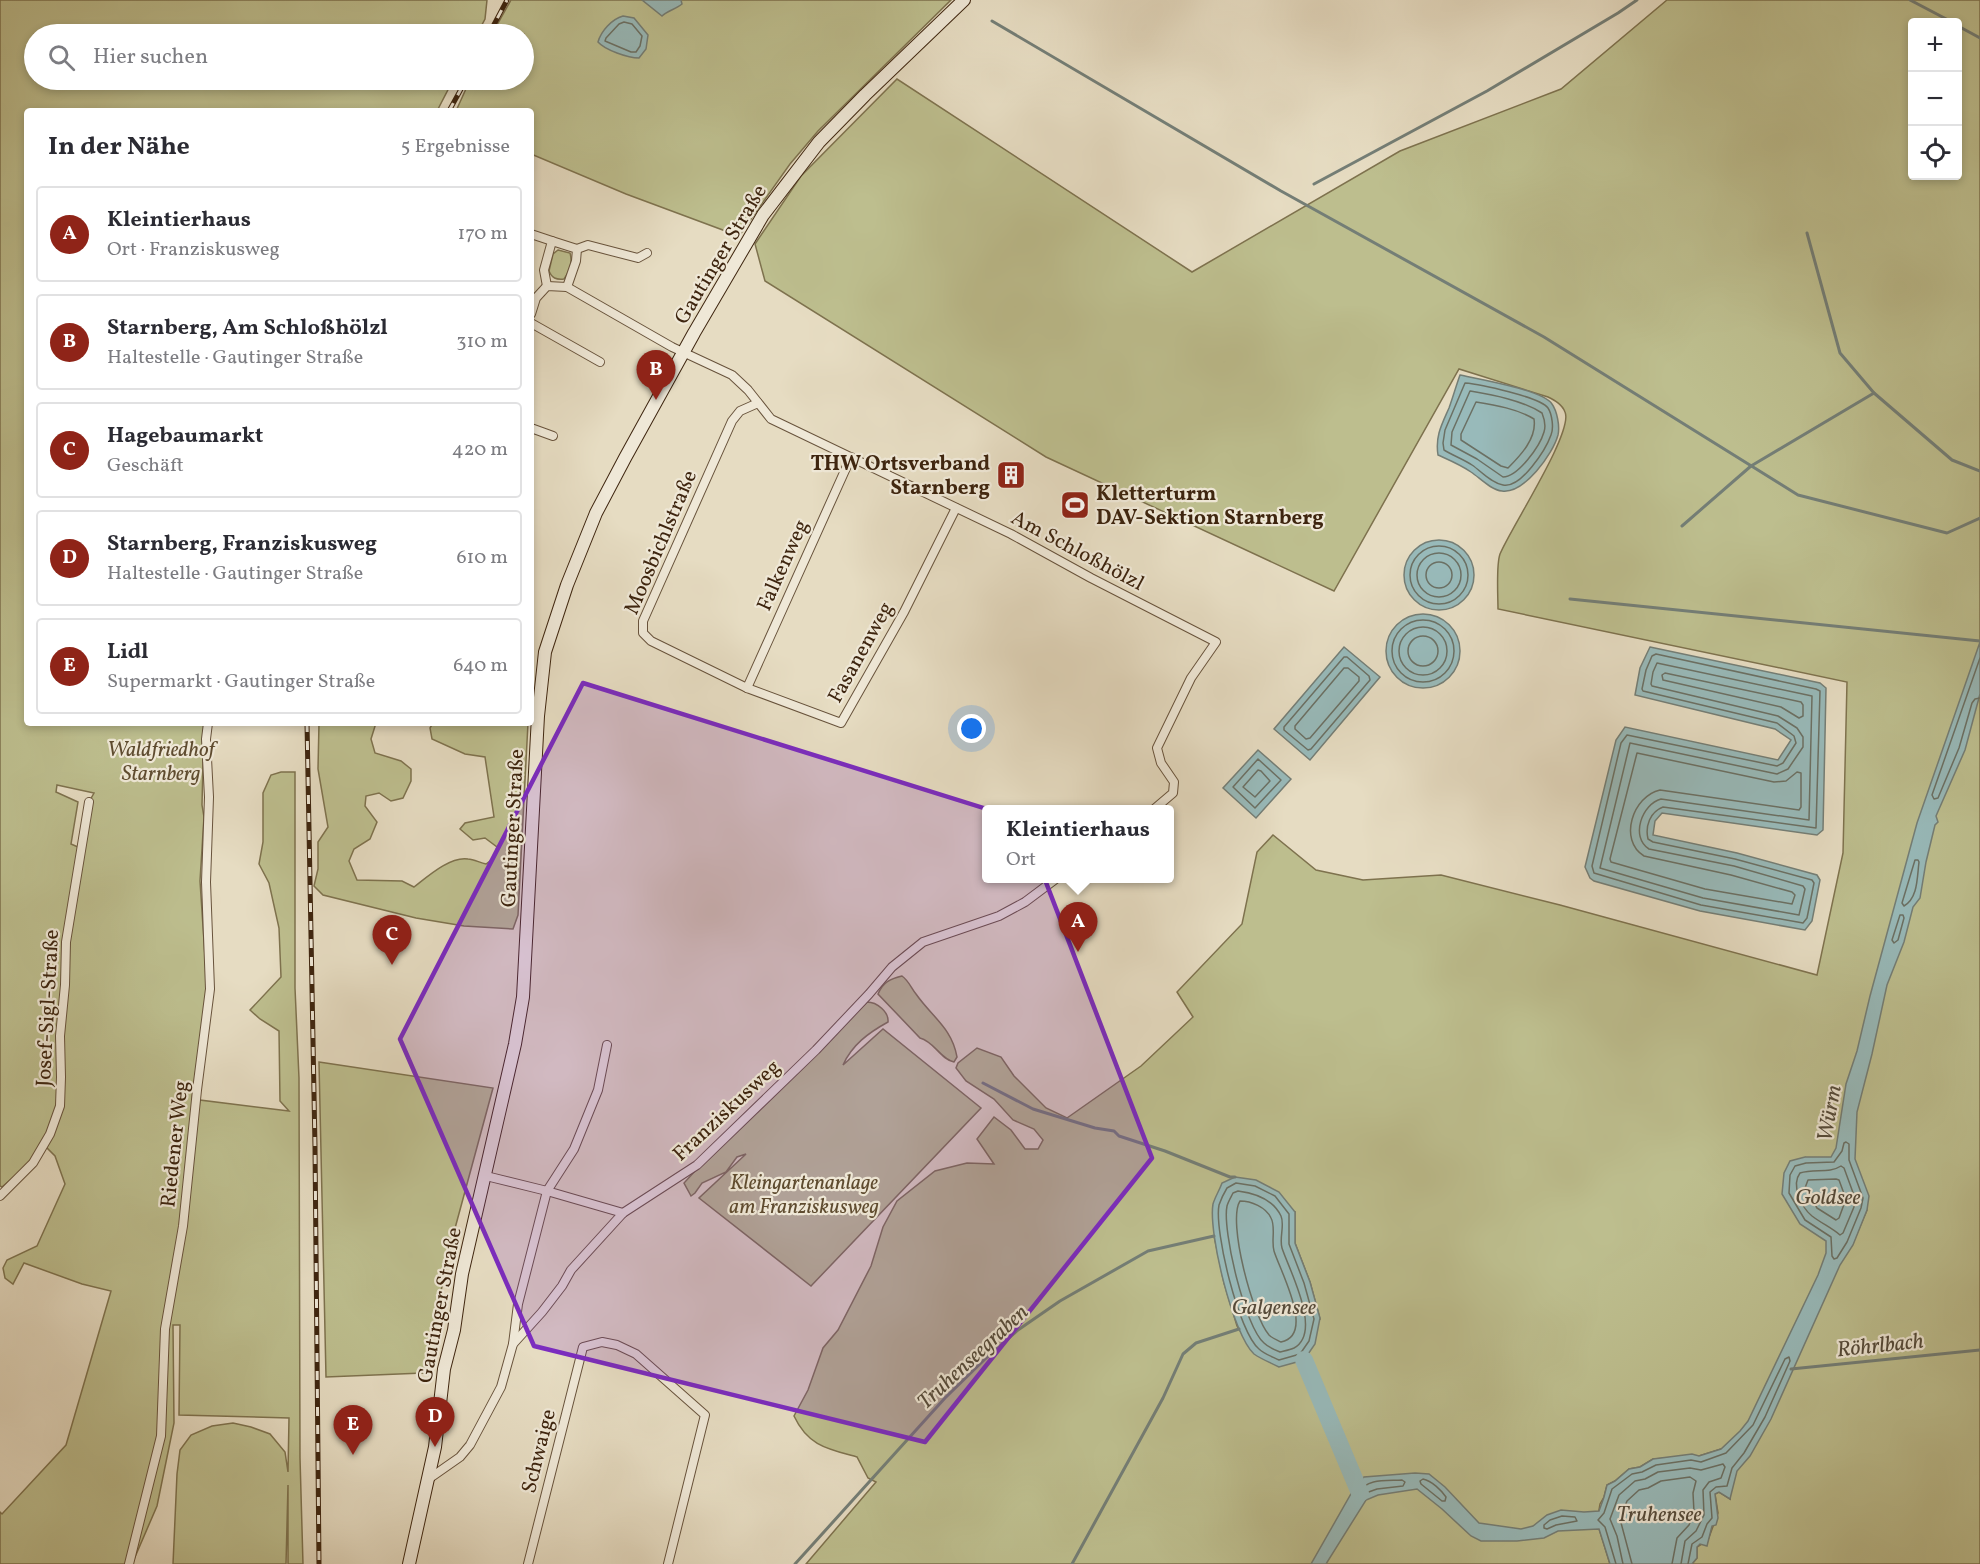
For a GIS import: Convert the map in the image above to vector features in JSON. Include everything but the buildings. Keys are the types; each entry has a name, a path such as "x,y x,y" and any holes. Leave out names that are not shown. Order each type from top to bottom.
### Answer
{"main road":[{"name":"Gautinger Straße","path":"409,1564 435,1447 444,1369 454,1330 462,1274 486,1176 523,997 538,716 545,652 567,585 596,513 683,352 763,215 819,142 964,0"}],"street":[{"path":"534,235 577,249 588,244 638,258 646,253"},
{"path":"547,286 544,270 552,241"},
{"path":"547,286 567,287 576,261 577,249"},
{"path":"534,304 536,298 547,286"},
{"name":"Am Schloßhölzl","path":"567,287 683,352 732,375 748,390 771,419 1011,534 1216,642 1191,678 1157,748 1161,763 1174,782 1173,793 1159,805"},
{"path":"534,325 600,362"},
{"name":"Moosbichlstraße","path":"747,688 651,641 643,633 643,621 732,421 740,411 758,403"},
{"path":"534,429 553,436"},
{"name":"Falkenweg","path":"747,688 851,457"},
{"name":"Fasanenweg","path":"747,688 841,723 904,612 956,508"},
{"name":"Riedener Weg","path":"129,1564 161,1436 165,1329 183,1226 210,989 206,882 209,797 206,739 208,726"},
{"name":"Josef-Sigl-Straße","path":"0,1196 33,1163 50,1134 60,1106 62,1077 60,1036 66,942 89,802"},
{"name":"Franziskusweg","path":"429,1478 460,1457 470,1445 501,1387 513,1344 542,1312 571,1270 623,1213 697,1165 816,1050 870,994 892,967 923,942 999,916 1025,902 1051,883"},
{"path":"513,1344 518,1305 547,1191 574,1149 598,1090 607,1045"},
{"path":"486,1176 623,1213"},
{"name":"Schwaige","path":"528,1564 583,1347 602,1342 617,1345 636,1354 705,1415 668,1564"}],"highlighted area":[{"path":"583,683 1022,820 1152,1158 925,1442 534,1346 400,1039"}],"green space":[{"name":"Waldfriedhof Starnberg","path":"0,0 487,0 482,24 24,24 24,90 448,90 439,108 24,108 24,726 204,726 202,805 204,817 200,881 207,987 192,1099 289,1111 280,1101 279,1031 250,1010 281,977 279,928 269,883 259,864 263,842 263,793 271,775 295,772 295,988 299,1078 300,1458 303,1564 288,1564 288,1485 286,1564 173,1564 180,1450 191,1435 212,1426 233,1423 270,1434 285,1452 288,1472 289,1418 179,1415 180,1325 173,1325 174,1423 157,1506 132,1564 0,1564 0,1512 2,1514 66,1445 111,1291 82,1284 24,1263 13,1284 5,1278 3,1268 7,1260 37,1246 65,1184 55,1156 42,1143 31,1162 2,1187 0,1186","holes":["57,785 94,793 89,802 80,848 71,844 78,802 56,792"]},
{"path":"511,0 951,0 818,131 790,164 739,236 626,194 534,155 534,108 457,108 465,90 534,90 534,24 498,24"},
{"path":"1667,0 1980,0 1980,1564 1692,1564 1697,1558 1697,1547 1708,1540 1718,1513 1715,1494 1719,1492 1730,1499 1721,1449 1699,1456 1653,1459 1640,1467 1629,1469 1607,1485 1600,1504 1597,1522 1610,1564 806,1564 876,1482 868,1478 857,1457 820,1445 812,1440 794,1416 808,1390 823,1348 838,1330 871,1266 883,1227 897,1201 935,1171 967,1163 994,1164 977,1139 994,1117 1011,1130 1025,1149 1038,1149 1043,1140 1034,1129 1013,1120 994,1099 966,1081 956,1068 958,1063 977,1048 1001,1057 1014,1076 1046,1108 1067,1118 1141,1066 1193,1017 1177,992 1242,924 1257,852 1273,835 1316,870 1363,880 1441,875 1817,975 1843,853 1847,682 1498,609 1500,554 1560,439 1565,423 1565,412 1558,403 1548,397 1459,369 1334,591 1046,457 765,281 755,244 801,176 897,79 1192,272 1400,151 1561,89","holes":["1805,1157 1867,1210 1852,1245","1295,1212 1295,1243 1310,1282 1320,1319 1254,1353 1237,1326 1224,1283 1214,1236"]},
{"path":"558,250 570,253 571,257 570,267 564,279 555,278 549,271 553,254"},
{"path":"319,726 375,726 371,739 375,753 401,761 411,769 411,781 403,798 391,801 379,793 366,796 365,806 377,822 370,839 354,849 349,861 357,880 402,881 414,887 439,868 454,861 470,859 486,864 494,858 497,847 485,838 473,840 460,829 465,823 494,817 485,757 465,754 432,739 431,726 528,726 518,915 513,929 464,926 416,918 323,895 314,886 318,869 318,842 328,827 318,769"},
{"path":"902,976 951,1038 957,1057 954,1062 945,1058 930,1043 920,1038 878,994 887,982"},
{"name":"Kleingartenanlage am Franziskusweg","path":"867,1002 882,1008 887,1015 888,1022 861,1040 843,1065 883,1029 981,1108 811,1286 699,1198 746,1154 737,1157 726,1172 702,1183 691,1196 684,1183 718,1146"},
{"path":"319,1062 493,1088 454,1232 423,1373 326,1377"}],"water":[{"path":"642,0 681,0 682,4 662,16"},
{"path":"623,16 634,18 648,35 646,49 639,58 617,53 598,42 608,26"},
{"path":"1460,375 1536,394 1546,399 1554,407 1559,427 1555,443 1544,462 1528,480 1511,490 1498,490 1463,467 1438,455 1437,442 1440,430"},
{"path":"1432,540 1446,540 1459,546 1468,555 1474,568 1474,582 1464,600 1446,610 1432,610 1419,604 1410,595 1404,582 1404,568 1410,555 1419,546"},
{"path":"1423,614 1444,620 1454,630 1460,651 1454,672 1444,682 1423,688 1402,682 1392,672 1386,651 1392,630 1402,620"},
{"path":"1980,642 1980,694 1965,750 1936,816 1938,822 1935,825 1926,862 1920,898 1913,907 1904,942 1887,985 1857,1112 1855,1159 1869,1196 1867,1210 1853,1245 1840,1265 1771,1419 1750,1456 1737,1471 1730,1499 1719,1492 1715,1494 1718,1518 1716,1525 1712,1526 1707,1546 1700,1544 1697,1547 1697,1558 1692,1564 1610,1564 1599,1529 1558,1531 1544,1538 1517,1541 1481,1541 1471,1536 1417,1489 1378,1495 1366,1500 1326,1564 1311,1564 1356,1485 1364,1477 1429,1474 1445,1487 1479,1523 1521,1529 1533,1526 1547,1515 1561,1510 1599,1511 1607,1485 1629,1469 1640,1467 1653,1459 1692,1454 1699,1456 1721,1449 1748,1421 1818,1275 1826,1253 1826,1241 1800,1224 1782,1194 1784,1173 1790,1161 1805,1157 1831,1157 1836,1148 1846,1084 1857,1051 1917,823"},
{"path":"1344,647 1380,677 1310,760 1274,729"},
{"path":"1650,647 1820,683 1826,688 1823,830 1817,835 1662,813 1655,821 1653,835 1737,853 1817,875 1820,880 1812,921 1805,930 1700,911 1590,878 1585,867 1616,740 1625,727 1778,760 1791,740 1775,729 1635,695 1640,668"},
{"path":"1258,750 1291,779 1256,818 1223,788"},
{"name":"Galgensee","path":"1235,1177 1256,1180 1279,1192 1295,1212 1295,1243 1310,1282 1320,1318 1315,1344 1304,1360 1279,1367 1254,1354 1246,1343 1230,1306 1218,1259 1212,1218 1213,1204 1222,1183"}],"waterway":[{"path":"1314,184 1487,91 1637,0"},
{"path":"1910,0 1944,18"},
{"path":"992,21 1281,191 1544,337 1798,495 1947,533 1980,518"},
{"path":"1962,28 1980,38"},
{"path":"1807,233 1840,353 1874,393 1952,460 1980,471"},
{"path":"1682,526 1751,466 1874,393"},
{"path":"1570,599 1980,641"},
{"path":"983,1083 1033,1109 1095,1128 1114,1131 1119,1136 1235,1177"},
{"name":"Truhenseegraben","path":"795,1564 945,1398 1018,1330 1060,1301 1148,1251 1214,1236"},
{"path":"1072,1564 1163,1398 1183,1354 1196,1343 1239,1329"},
{"name":"Röhrlbach","path":"1791,1369 1980,1350"},
{"path":"1304,1360 1360,1493"}],"railway":[{"path":"494,24 507,0"},
{"path":"451,108 461,90"},
{"path":"307,726 315,1147 319,1564"}],"place":[{"name":"Starnberg, Am Schloßhölzl","path":"656,400"},
{"name":"THW Ortsverband Starnberg","path":"1011,475"},
{"name":"Kletterturm DAV-Sektion Starnberg","path":"1075,505"},
{"name":"Kleintierhaus","path":"1078,952"},
{"name":"Hagebaumarkt","path":"392,965"},
{"name":"Starnberg, Franziskusweg","path":"435,1447"},
{"name":"Lidl","path":"353,1455"}],"water label":[{"name":"Würm","path":"1828,1113"},
{"name":"Goldsee","path":"1828,1196"},
{"name":"Truhensee","path":"1659,1513"}]}
